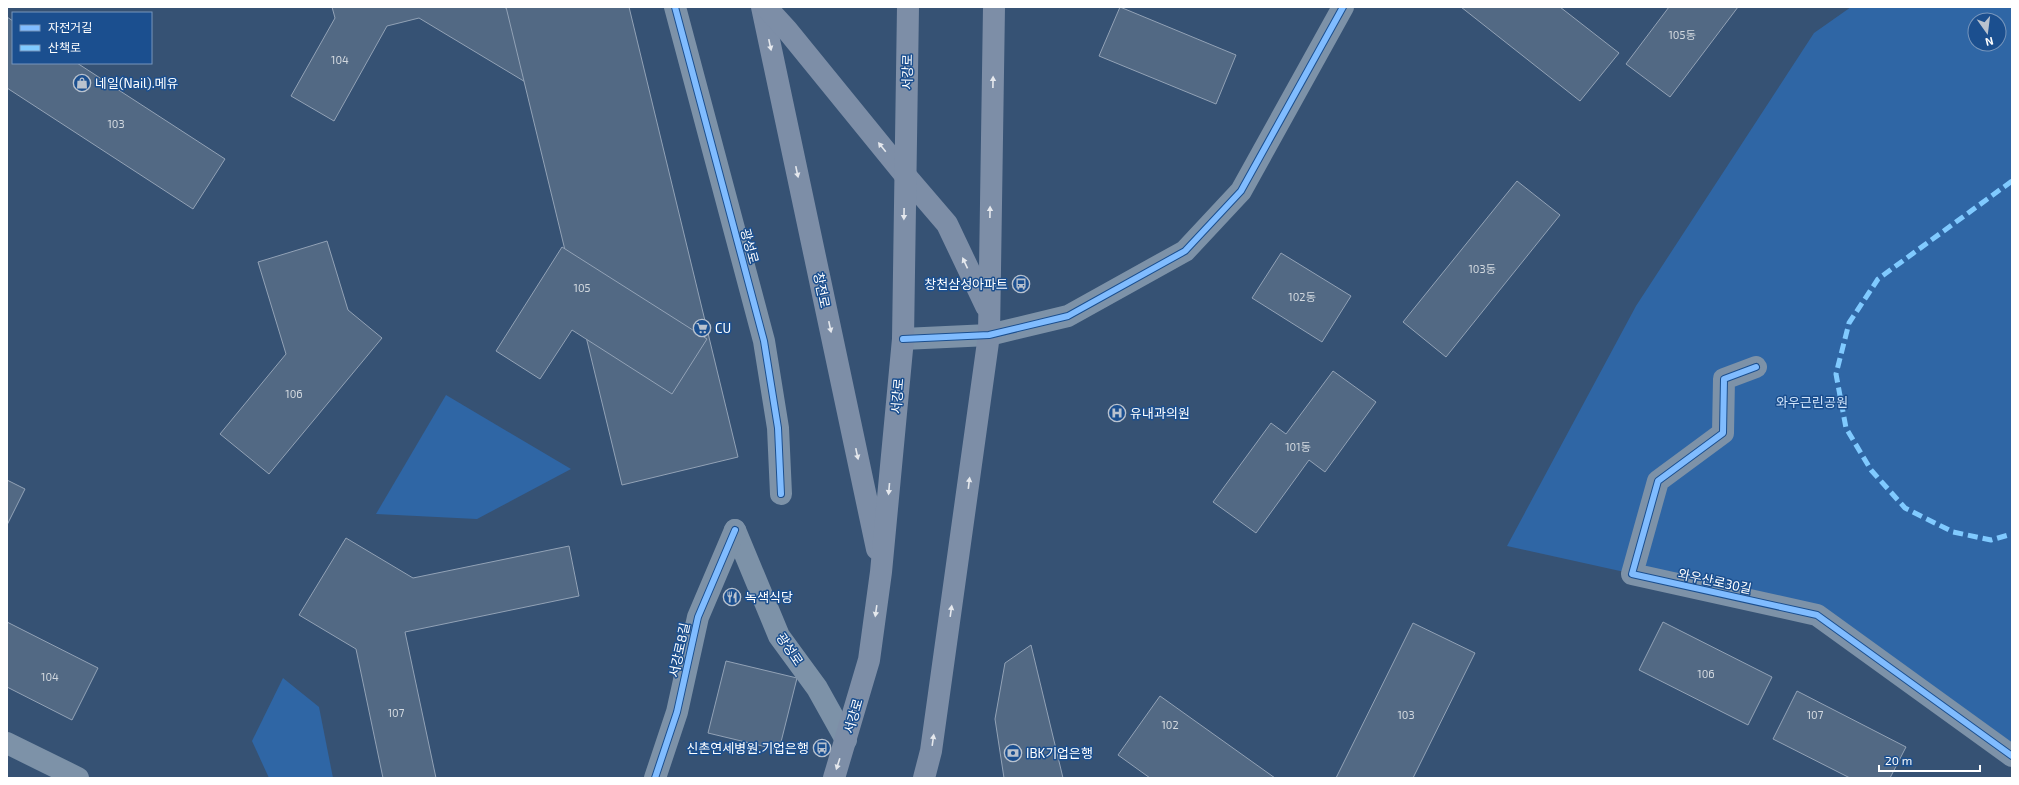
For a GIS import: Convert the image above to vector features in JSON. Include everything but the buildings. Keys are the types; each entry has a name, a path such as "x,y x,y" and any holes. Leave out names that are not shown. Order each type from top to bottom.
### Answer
{"main road":[{"name":"창전로","path":"762,7 881,572"},
{"path":"766,7 787,30 905,175 947,224 988,311"},
{"name":"서강로","path":"834,778 869,660 881,572 902,339 908,7"},
{"path":"924,778 931,751 988,335 994,7"}],"street":[{"name":"광성로","path":"675,7 764,341 778,428 781,494"},
{"path":"902,339 988,335 1068,316 1185,251 1241,191 1343,7"},
{"name":"와우산로30길","path":"1756,367 1724,379 1722,433 1658,481 1632,574 1817,615 2012,756"},
{"name":"광성로","path":"735,530 779,636 817,688 846,740"},
{"name":"서강로8길","path":"655,778 677,712 698,617 735,530"},
{"path":"7,743 78,778"}],"green space":[{"name":"와우근린공원","path":"1851,7 2012,7 2012,743 1824,608 1620,571 1507,546 1636,306 1814,33"},
{"path":"446,395 571,469 477,519 376,514"},
{"path":"283,678 319,707 333,778 269,778 252,741"}],"marked path":[{"path":"2012,181 1878,279 1849,323 1836,374 1846,428 1871,470 1905,508 1953,532 1991,540 2012,534"}],"cycle path":[{"path":"675,7 764,341 778,428 781,494"},
{"path":"903,339 989,335 1068,316 1185,251 1241,191 1343,7"},
{"path":"1756,367 1724,379 1723,433 1658,481 1632,574 1817,615 2012,756"},
{"path":"655,778 677,712 698,617 735,530"}],"place":[{"name":"네일(Nail).메유","path":"82,83"},
{"name":"창천삼성아파트","path":"1021,284"},
{"name":"CU","path":"702,328"},
{"name":"유내과의원","path":"1117,413"},
{"name":"녹색식당","path":"732,597"},
{"name":"신촌연세병원.기업은행","path":"822,748"},
{"name":"IBK기업은행","path":"1013,753"}]}
